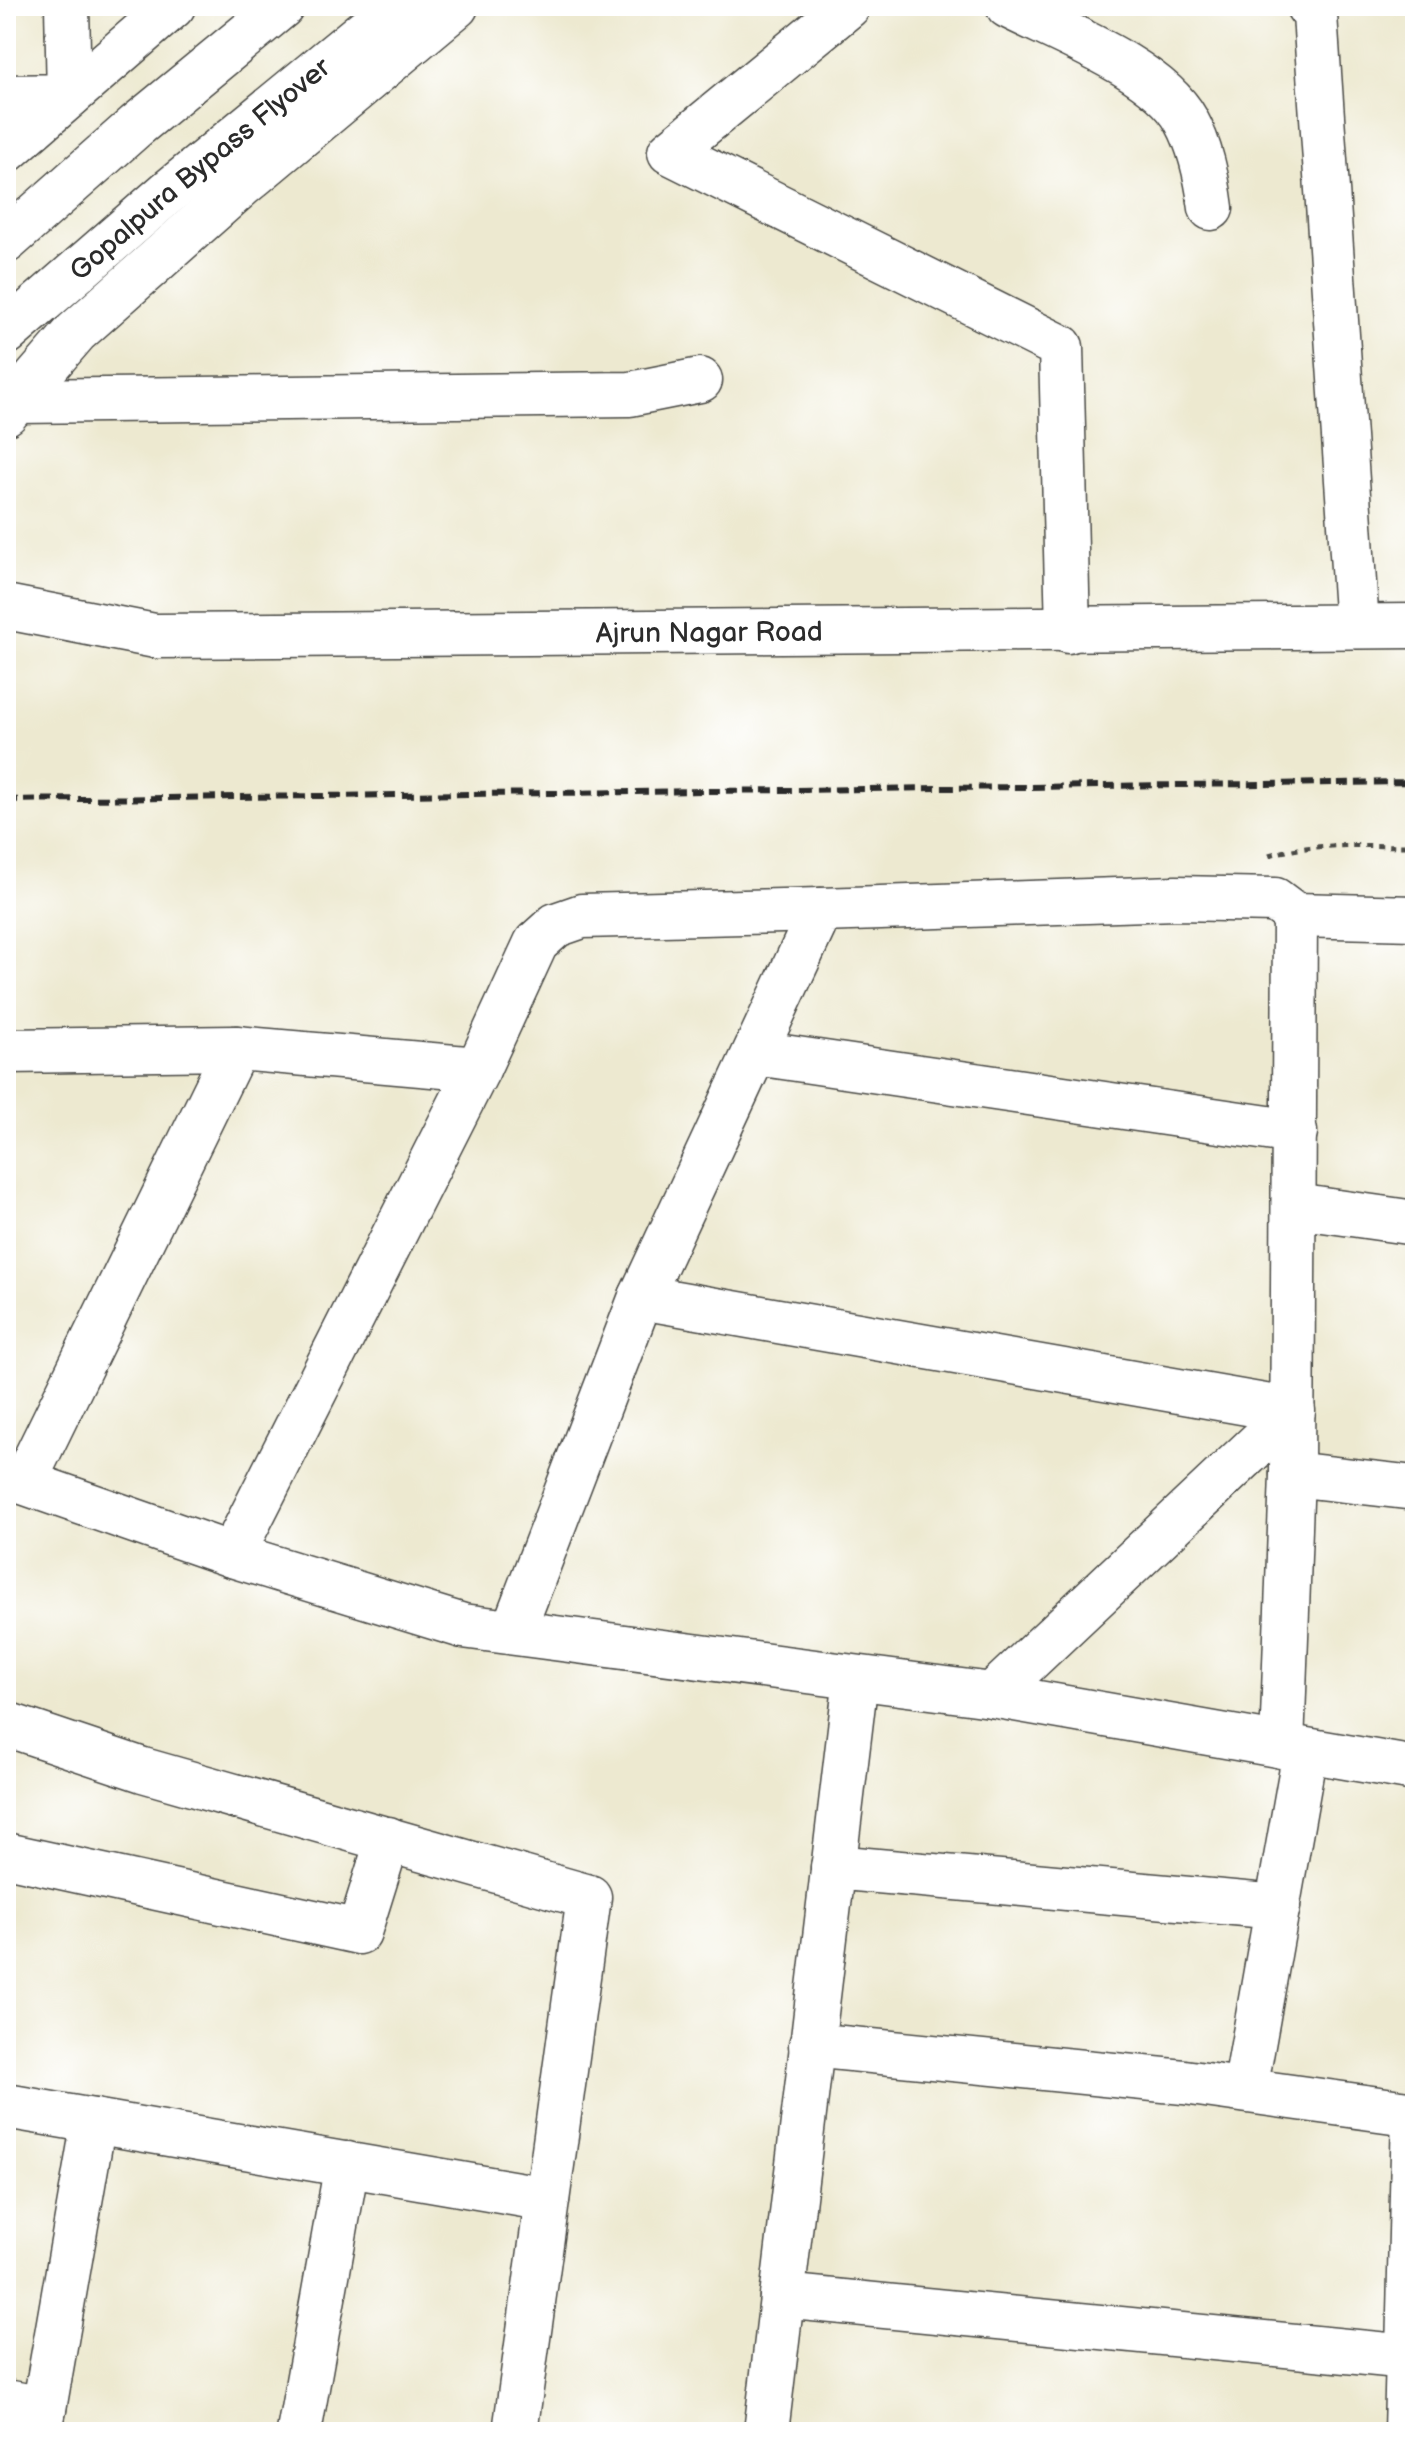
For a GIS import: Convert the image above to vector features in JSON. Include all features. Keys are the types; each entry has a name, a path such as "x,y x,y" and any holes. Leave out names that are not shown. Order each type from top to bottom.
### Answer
{"street":[{"path":"67,6 69,96"},
{"path":"6,151 173,6"},
{"path":"6,241 136,126 282,6"},
{"name":"Gopalpura Bypass Flyover","path":"6,333 167,193 395,6"},
{"path":"12,407 76,332 255,174 456,6"},
{"path":"848,6 670,152 1061,347 1068,631"},
{"path":"1008,6 1115,59 1159,89 1186,119 1205,168 1211,208"},
{"path":"1315,9 1357,626"},
{"path":"6,97 69,96"},
{"path":"12,407 630,394 700,380"},
{"name":"Ajrun Nagar Road","path":"6,607 155,636 1415,626"},
{"path":"232,1555 478,1069 536,943 556,925 582,916 1176,898 1275,900 1295,915 1415,918"},
{"path":"513,1631 641,1297 821,910"},
{"path":"1245,2090 1278,1907 1293,1748 1295,915"},
{"path":"6,1051 236,1048 478,1069"},
{"path":"236,1048 15,1479 232,1555 463,1626 992,1695 1415,1769"},
{"path":"756,1053 1295,1132"},
{"path":"1295,1206 1415,1223"},
{"path":"641,1297 1293,1411"},
{"path":"992,1695 1293,1411"},
{"path":"1292,1474 1415,1488"},
{"path":"766,2432 856,1678"},
{"path":"6,1724 143,1770 589,1897 515,2432"},
{"path":"6,1855 359,1932 388,1839"},
{"path":"833,1867 1278,1907"},
{"path":"811,2045 1245,2090 1414,2114 1406,2432"},
{"path":"6,2106 547,2199"},
{"path":"30,2415 94,2121"},
{"path":"299,2432 347,2164"},
{"path":"782,2296 1408,2357"}],"railway":[{"path":"6,800 1415,782"}]}
